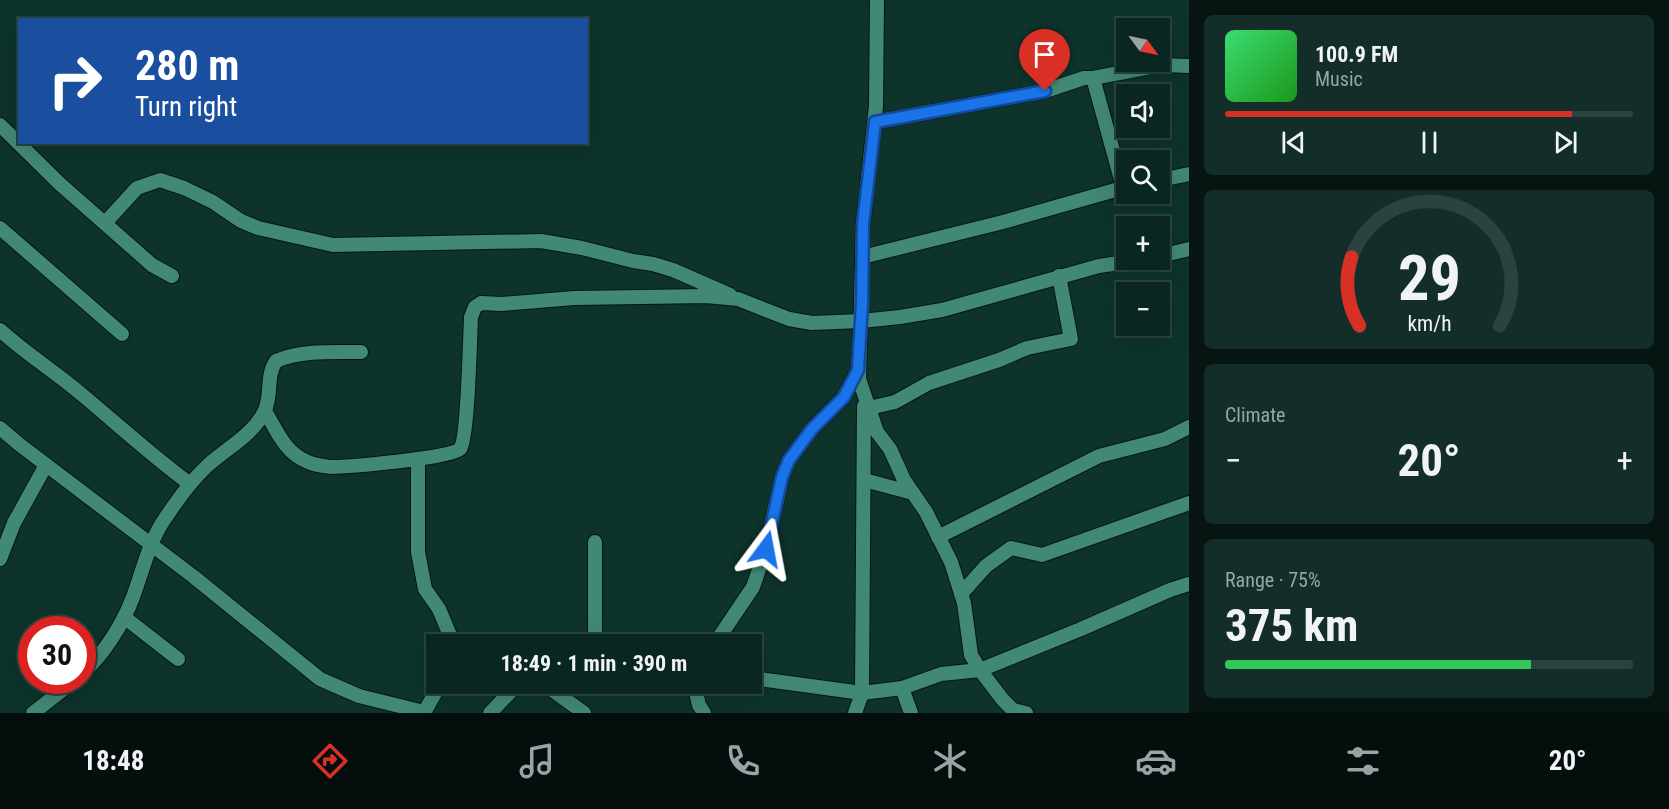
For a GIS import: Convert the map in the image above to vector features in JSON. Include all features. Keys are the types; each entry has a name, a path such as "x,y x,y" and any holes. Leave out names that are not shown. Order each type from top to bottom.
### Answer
{"street":[{"path":"877,0 875,122 863,224 858,370 877,432 890,449 904,480 926,512 951,562 961,594 971,655 1003,700 1013,710 1026,713"},
{"path":"875,122 1045,91 1084,78 1161,65 1189,66"},
{"path":"1093,78 1116,156"},
{"path":"0,125 18,143"},
{"path":"19,144 60,184 152,265 172,276"},
{"path":"1170,178 1189,174"},
{"path":"105,223 137,188 160,180 184,188 213,202 241,221 258,228 333,245 541,242 582,248 673,270 789,319 812,323 861,321 942,310 1059,276 1116,263"},
{"path":"862,257 1003,222 1116,190"},
{"path":"0,228 122,334"},
{"path":"1170,254 1189,249"},
{"path":"867,402 895,402 929,383 999,360 1027,348 1071,339 1059,276"},
{"path":"265,411 291,453 310,464 331,467 450,455 462,447 466,421 471,317 475,307 482,303 502,304 574,298 623,297 706,296 738,299"},
{"path":"0,330 27,354 77,390 190,484"},
{"path":"96,657 124,617 151,545 164,519 190,484 224,451 244,437 265,411 273,366 276,361 323,353 361,352"},
{"path":"722,634 748,597 758,575 782,477 789,460 812,429 844,397 858,370"},
{"path":"855,713 862,693 867,402"},
{"path":"938,537 1099,456 1165,439 1189,427"},
{"path":"0,428 194,577 320,679 358,696 424,713 434,694"},
{"path":"418,459 417,552 425,589 439,609 449,634"},
{"path":"0,559 14,524 46,465"},
{"path":"864,480 913,493"},
{"path":"961,594 986,566 1011,548 1042,555 1189,503"},
{"path":"595,542 595,634"},
{"path":"762,679 862,693 902,688 941,674 980,670 1189,584"},
{"path":"124,617 178,659"},
{"path":"902,688 911,713"},
{"path":"33,713 57,694"},
{"path":"490,713 508,694"},
{"path":"558,694 584,713"},
{"path":"696,694 704,713"}],"route":[{"path":"766,549 782,477 789,460 812,429 844,397 858,370 863,224 875,122 1045,91"}]}
